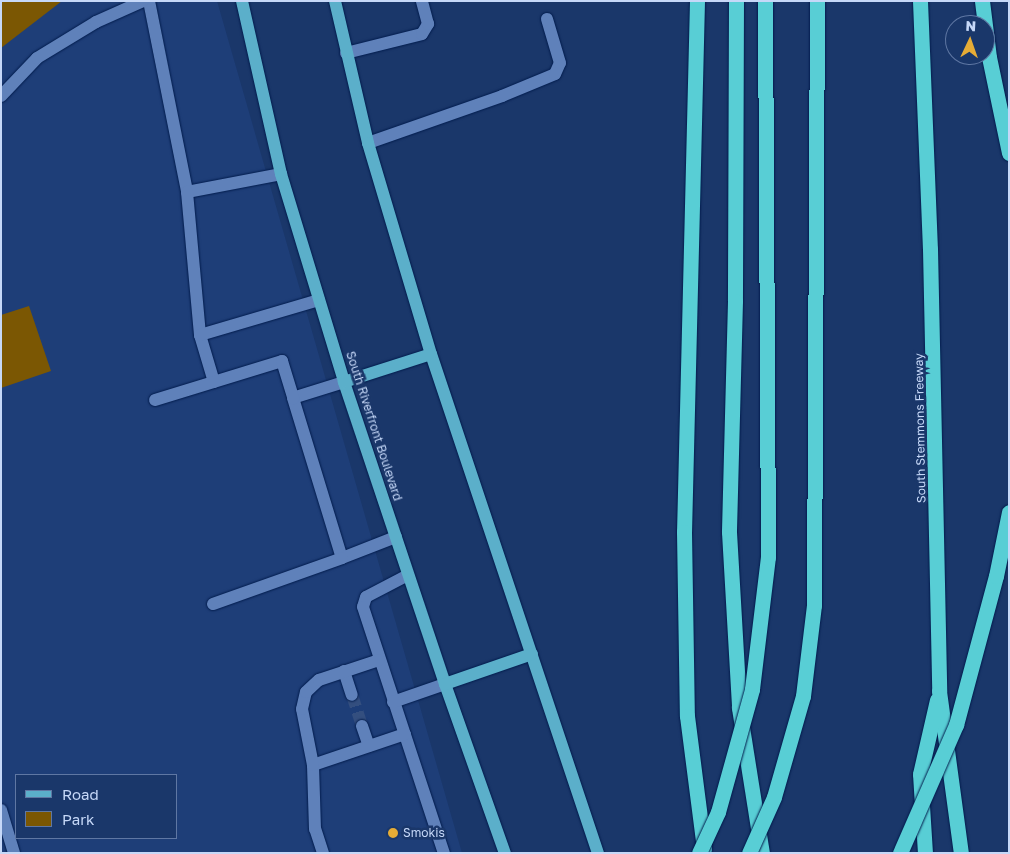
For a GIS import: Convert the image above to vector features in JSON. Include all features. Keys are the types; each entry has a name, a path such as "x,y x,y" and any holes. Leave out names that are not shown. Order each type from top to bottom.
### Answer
{"highway":[{"path":"697,1 684,532 687,716 704,853"},
{"path":"736,1 734,301 729,532 739,708 762,853"},
{"path":"698,853 718,812 752,689 768,557 765,1"},
{"path":"750,853 774,797 803,696 814,604 817,1"},
{"name":"South Stemmons Freeway","path":"920,1 930,249 939,691 962,853"},
{"path":"982,1 989,57 1009,152"},
{"path":"900,853 956,725 996,576 1009,512"},
{"path":"926,853 920,774 939,691"}],"main road":[{"name":"South Riverfront Boulevard","path":"242,1 281,174 344,382 445,684 505,853"},
{"path":"335,1 368,143 431,354 598,853"},
{"path":"344,382 431,354"},
{"path":"445,684 532,654"}],"street":[{"path":"1,96 38,58 96,22 143,1"},
{"path":"149,1 186,192 200,334 214,382"},
{"path":"346,53 422,34 428,24 422,1"},
{"path":"368,143 502,96 555,74 560,63 547,19"},
{"path":"186,192 281,174"},
{"path":"200,334 319,300"},
{"path":"155,400 282,361 342,558"},
{"path":"293,398 344,382"},
{"path":"213,604 342,558 396,536"},
{"path":"408,575 366,596 363,607 444,853"},
{"path":"323,853 315,829 312,804 314,765 302,709 306,692 319,680 379,660"},
{"path":"344,671 352,695"},
{"path":"393,702 445,684"},
{"path":"362,726 369,746"},
{"path":"314,765 405,734"},
{"path":"1,810 14,853"}],"shaded area":[{"path":"1,1 217,1 462,853 1,853"}],"green space":[{"path":"1,1 62,1 1,48"},
{"path":"29,306 51,371 1,388 1,315"}],"tunnel":[{"path":"352,695 362,726"}],"place":[{"name":"Smokis","path":"393,833"}]}
